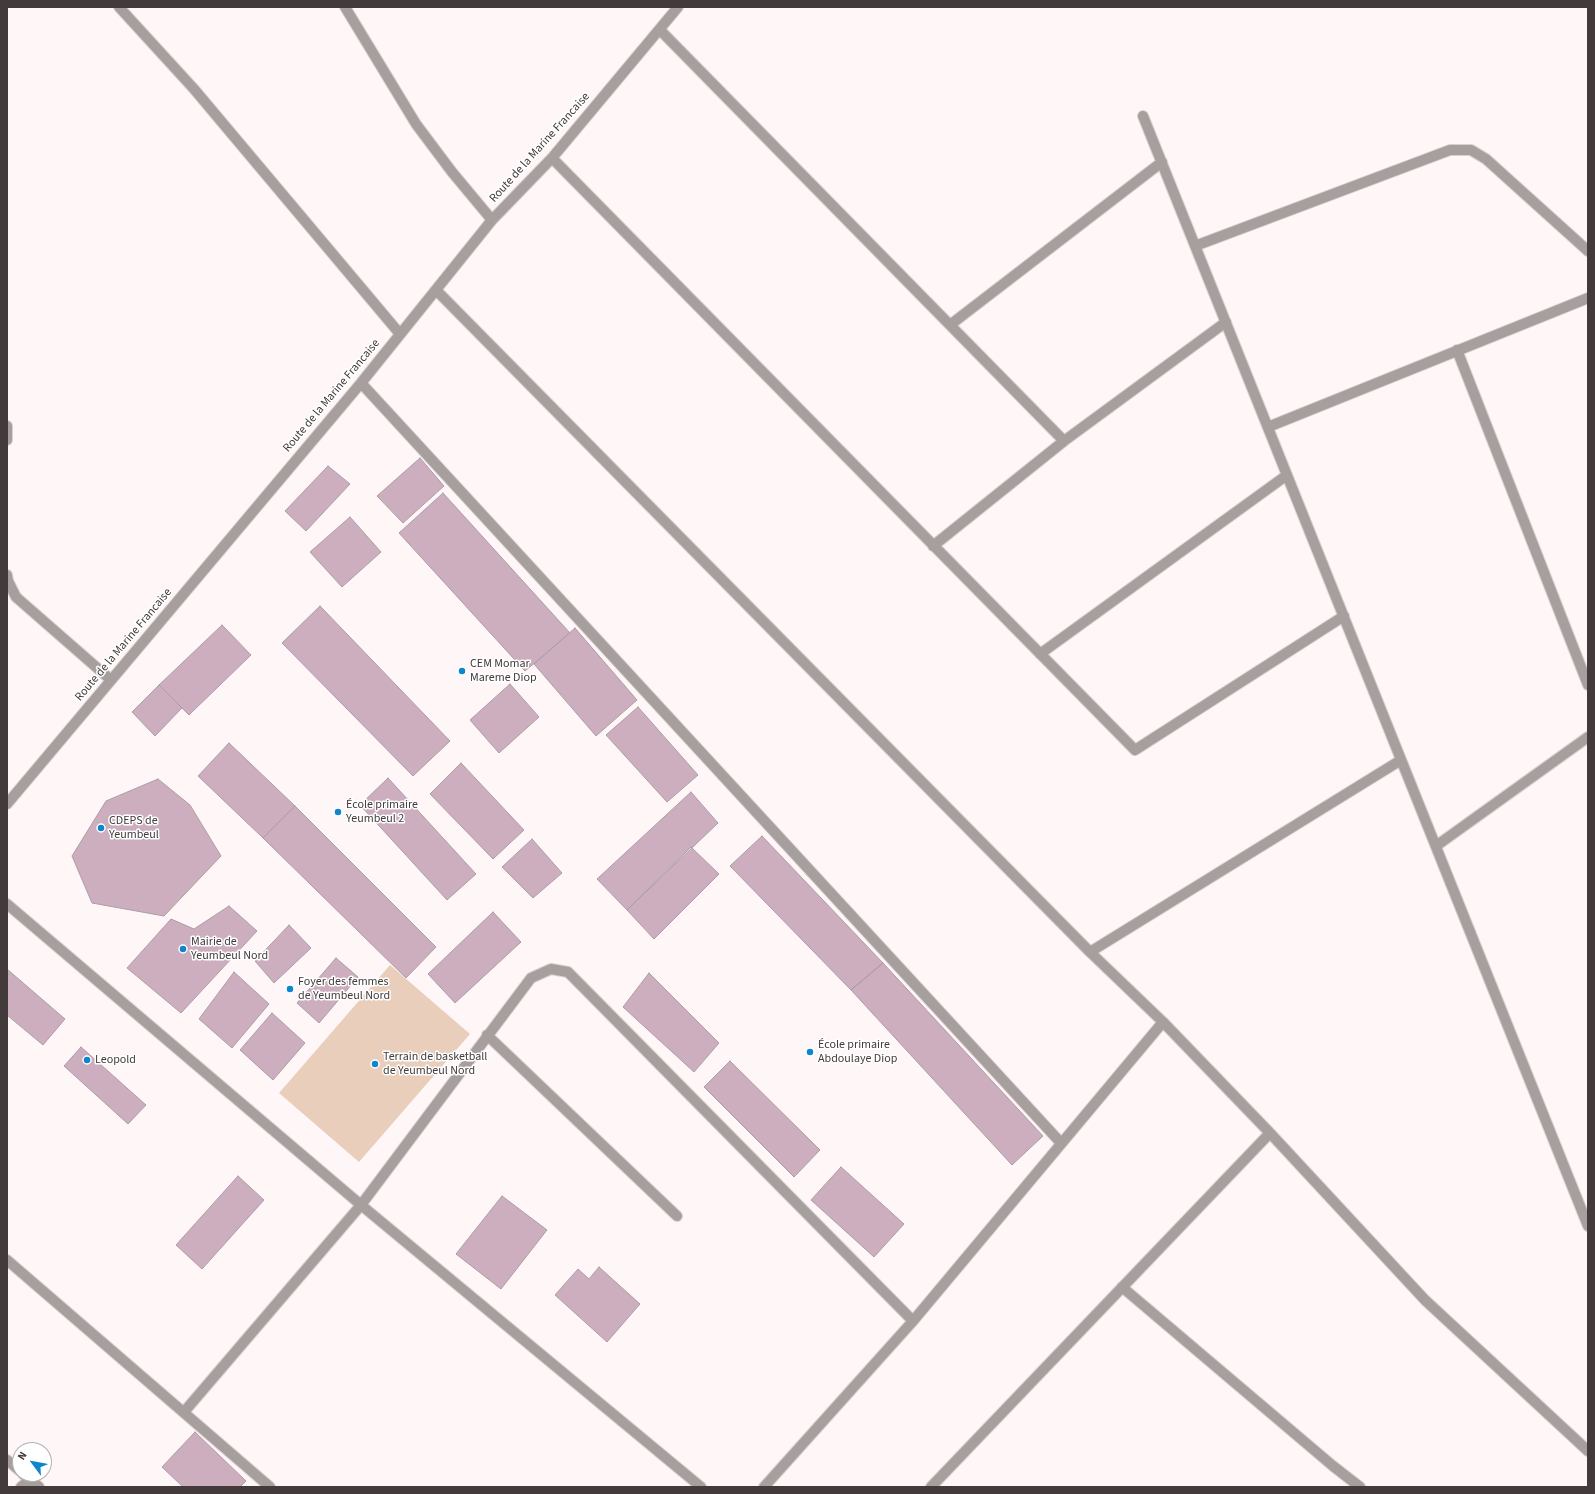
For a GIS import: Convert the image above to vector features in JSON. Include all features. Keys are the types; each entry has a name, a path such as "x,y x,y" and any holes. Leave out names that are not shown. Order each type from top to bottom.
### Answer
{"street":[{"path":"119,7 194,89 400,334"},
{"path":"345,7 416,124 452,172 492,220"},
{"name":"Route de la Marine Francaise","path":"7,804 361,383 492,220 552,158 678,7"},
{"path":"660,30 1064,441"},
{"path":"1143,116 1588,1226"},
{"path":"1195,246 1450,150 1471,150 1486,159 1588,251"},
{"path":"552,158 1135,750 1344,616"},
{"path":"950,325 1162,162"},
{"path":"436,290 1090,952 1163,1022 1270,1133 1425,1300 1588,1451"},
{"path":"1268,427 1588,298"},
{"path":"933,546 1064,441 1226,322"},
{"path":"1457,350 1588,685"},
{"path":"361,383 1061,1143"},
{"path":"7,426 7,440"},
{"path":"1040,654 1287,474"},
{"path":"7,575 8,581 16,597 111,680"},
{"path":"1436,846 1588,737"},
{"path":"1090,952 1401,760"},
{"path":"7,904 361,1204 700,1487"},
{"path":"184,1412 361,1204 531,978 551,969 568,972 913,1321"},
{"path":"764,1487 913,1321 1163,1022"},
{"path":"487,1035 677,1216"},
{"path":"931,1487 1270,1133"},
{"path":"7,1260 270,1487"},
{"path":"1122,1287 1360,1487"}],"shaded area":[{"name":"Terrain de basketball de Yeumbeul Nord","path":"390,965 470,1034 359,1162 279,1093"}],"building":[{"path":"420,458 444,486 403,523 377,496"},
{"path":"328,466 350,484 306,531 285,511"},
{"path":"443,493 570,633 525,671 399,533"},
{"path":"350,517 381,552 342,587 310,552"},
{"path":"320,606 450,741 413,776 282,643"},
{"path":"222,625 251,655 189,715 159,685"},
{"path":"575,628 637,700 596,736 534,664"},
{"path":"510,684 539,717 499,753 470,720"},
{"path":"159,685 182,708 155,736 132,712"},
{"path":"638,707 698,775 667,802 606,735"},
{"path":"229,743 295,806 263,838 198,776"},
{"path":"461,763 524,830 493,859 430,794"},
{"path":"388,778 476,874 447,900 360,805"},
{"path":"158,779 190,805 221,856 164,916 92,903 72,856 106,801"},
{"path":"691,792 718,823 627,910 597,879"},
{"path":"295,806 436,947 406,978 263,838"},
{"path":"762,836 883,963 851,990 730,866"},
{"path":"532,839 562,873 533,898 502,867"},
{"path":"691,847 719,874 654,939 627,910"},
{"path":"229,906 257,931 181,1013 127,968 171,919 194,929"},
{"path":"493,912 521,942 455,1003 428,974"},
{"path":"289,925 311,948 274,983 255,961"},
{"path":"336,958 358,977 319,1023 297,1003"},
{"path":"883,963 1043,1136 1012,1165 851,990"},
{"path":"7,969 65,1019 43,1045 7,1015"},
{"path":"234,972 269,1004 232,1048 199,1019"},
{"path":"649,973 719,1043 694,1072 623,1007"},
{"path":"272,1013 305,1043 273,1080 240,1050"},
{"path":"81,1047 146,1105 128,1124 64,1066"},
{"path":"730,1061 820,1150 794,1177 704,1087"},
{"path":"841,1167 904,1224 874,1257 811,1200"},
{"path":"238,1176 264,1200 202,1269 176,1245"},
{"path":"502,1196 547,1230 501,1289 456,1254"},
{"path":"599,1267 640,1304 607,1342 555,1295 578,1269 589,1279"},
{"path":"195,1432 246,1481 240,1487 183,1487 162,1467"}],"place":[{"name":"CEM Momar Mareme Diop","path":"462,671"},
{"name":"École primaire Yeumbeul 2","path":"338,812"},
{"name":"CDEPS de Yeumbeul","path":"101,828"},
{"name":"Mairie de Yeumbeul Nord","path":"183,949"},
{"name":"Foyer des femmes de Yeumbeul Nord","path":"290,989"},
{"name":"École primaire Abdoulaye Diop","path":"810,1052"},
{"name":"Leopold","path":"87,1060"},
{"name":"Terrain de basketball de Yeumbeul Nord","path":"375,1064"}]}
